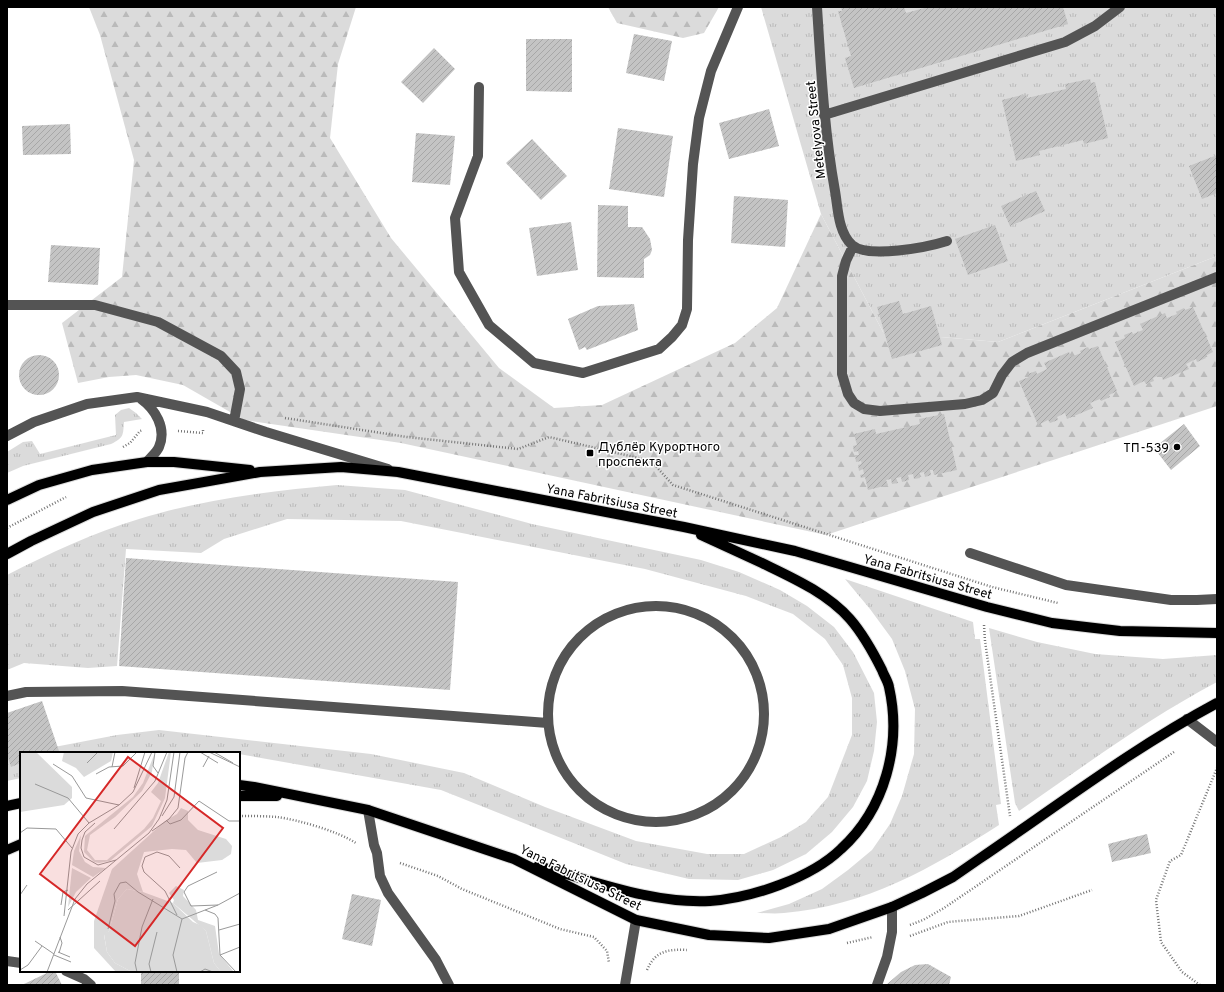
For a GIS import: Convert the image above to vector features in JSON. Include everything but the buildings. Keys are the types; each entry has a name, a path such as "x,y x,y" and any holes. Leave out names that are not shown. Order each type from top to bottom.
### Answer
{"main road":[{"path":"7,500 39,485 92,470 147,462 174,462 260,472"},
{"name":"Yana Fabritsiusa Street","path":"7,554 93,512 152,493 260,472 340,467 398,472 684,527 796,551 987,607 1052,623 1120,631 1217,632"},
{"path":"514,859 638,894 675,901 711,901 749,894 784,883 817,868 841,850 861,828 874,806 885,780 892,750 893,717 889,686 872,650 850,619 819,592 779,571 684,527"},
{"name":"Yana Fabritsiusa Street","path":"240,785 368,810 514,859 636,920 709,935 769,938 829,929 892,907 922,894 953,877 1139,749 1187,719 1217,703"},
{"path":"240,796 301,796"},
{"path":"7,806 20,803"},
{"path":"7,850 20,844"}],"street":[{"path":"479,87 478,156 455,218 459,272 489,325 534,363 583,373 659,349 672,337 682,324 687,309 688,240 693,164 699,118 711,71 738,7"},
{"name":"Metelyova Street","path":"817,7 824,115 829,155 841,224 845,236 853,246"},
{"path":"824,115 1065,42 1095,26 1120,7"},
{"path":"947,241 924,248 906,250 870,250 853,246 846,261 842,276 842,374 848,394 854,403 864,409 880,411 965,404 982,400 993,392 1002,375 1012,362 1027,353 1217,277"},
{"path":"7,305 95,305 158,322 221,356 236,372 240,389 234,421"},
{"path":"137,397 149,405 158,417 161,436 159,447 147,462"},
{"path":"7,436 34,422 87,404 137,397 207,412 266,432 398,472"},
{"path":"970,553 1066,585 1171,600 1217,598"},
{"path":"646,606 668,606 688,611 708,619 726,631 740,646 752,664 760,684 764,705 764,726 760,747 751,766 739,784 724,799 706,810 686,818 666,822 644,822 624,818 604,809 586,797 572,782 560,764 551,745 548,723 548,702 552,681 561,662 573,644 588,629 606,618 626,610 646,606"},
{"path":"7,696 26,692 122,691 548,723"},
{"path":"1187,719 1217,742"},
{"path":"368,810 380,876 388,893 436,960 449,985"},
{"path":"878,985 890,944 892,932 892,907"},
{"path":"625,985 636,920"},
{"path":"7,961 20,963"},
{"path":"68,972 84,979 91,985"}],"path":[{"path":"282,417 407,437 518,449 549,437 651,461 673,485 992,587 1064,604"},
{"path":"171,430 203,433 204,424"},
{"path":"121,447 130,443 140,431 147,428"},
{"path":"7,528 51,504 70,496"},
{"path":"984,622 985,641 1010,818"},
{"path":"1200,985 1182,972 1161,942 1156,900 1170,861 1181,855 1217,768"},
{"path":"240,816 277,817 320,828 349,839 360,845"},
{"path":"400,863 438,876 462,889 560,929 594,937 606,951 609,962 608,968"},
{"path":"890,944 948,922 1019,916 1092,890"}],"green space":[{"path":"89,7 356,7 338,64 330,138 391,238 499,368 554,408 602,405 735,343 777,308 821,214 883,332 998,342 1217,256 1217,406 826,535 401,443 244,420 183,385 136,375 109,377 78,383 62,323 122,277 134,160 100,35"},
{"path":"608,7 719,7 704,33 683,38 617,23"},
{"path":"761,7 1217,7 1217,256 998,342 883,332 821,214"},
{"path":"129,408 142,419 124,422 122,436 115,442 23,466 7,473 7,452 23,442 32,441 40,454 116,435 115,415 121,410"},
{"path":"337,485 405,490 532,524 701,560 739,572 780,590 807,606 834,627 853,652 874,693 877,722 874,751 867,781 853,807 832,832 806,854 773,870 738,880 689,879 626,864 441,790 240,754 240,752 28,752 117,735 159,730 371,754 464,773 545,807 636,841 707,854 744,854 781,837 806,822 828,797 852,735 852,698 843,665 825,639 793,614 746,596 645,569 401,521 287,519 224,539 201,553 126,549 117,666 88,668 24,663 7,670 7,575 88,537 139,519 212,501 287,490"},
{"path":"845,579 973,622 975,639 980,639 1001,804 996,805 999,825 949,856 923,870 870,893 843,902 814,909 781,913 757,913 789,904 822,889 872,850 890,824 902,796 914,754 915,709 905,671 892,639"},
{"path":"989,628 1037,642 1095,654 1163,659 1217,655 1217,682 1191,696 1141,727 1019,811 1015,803"},
{"path":"20,753 20,778 7,781 7,756"}],"place":[{"name":"ТП-539","path":"1177,447"},
{"name":"Дублёр Курортного проспекта","path":"590,453"}]}
